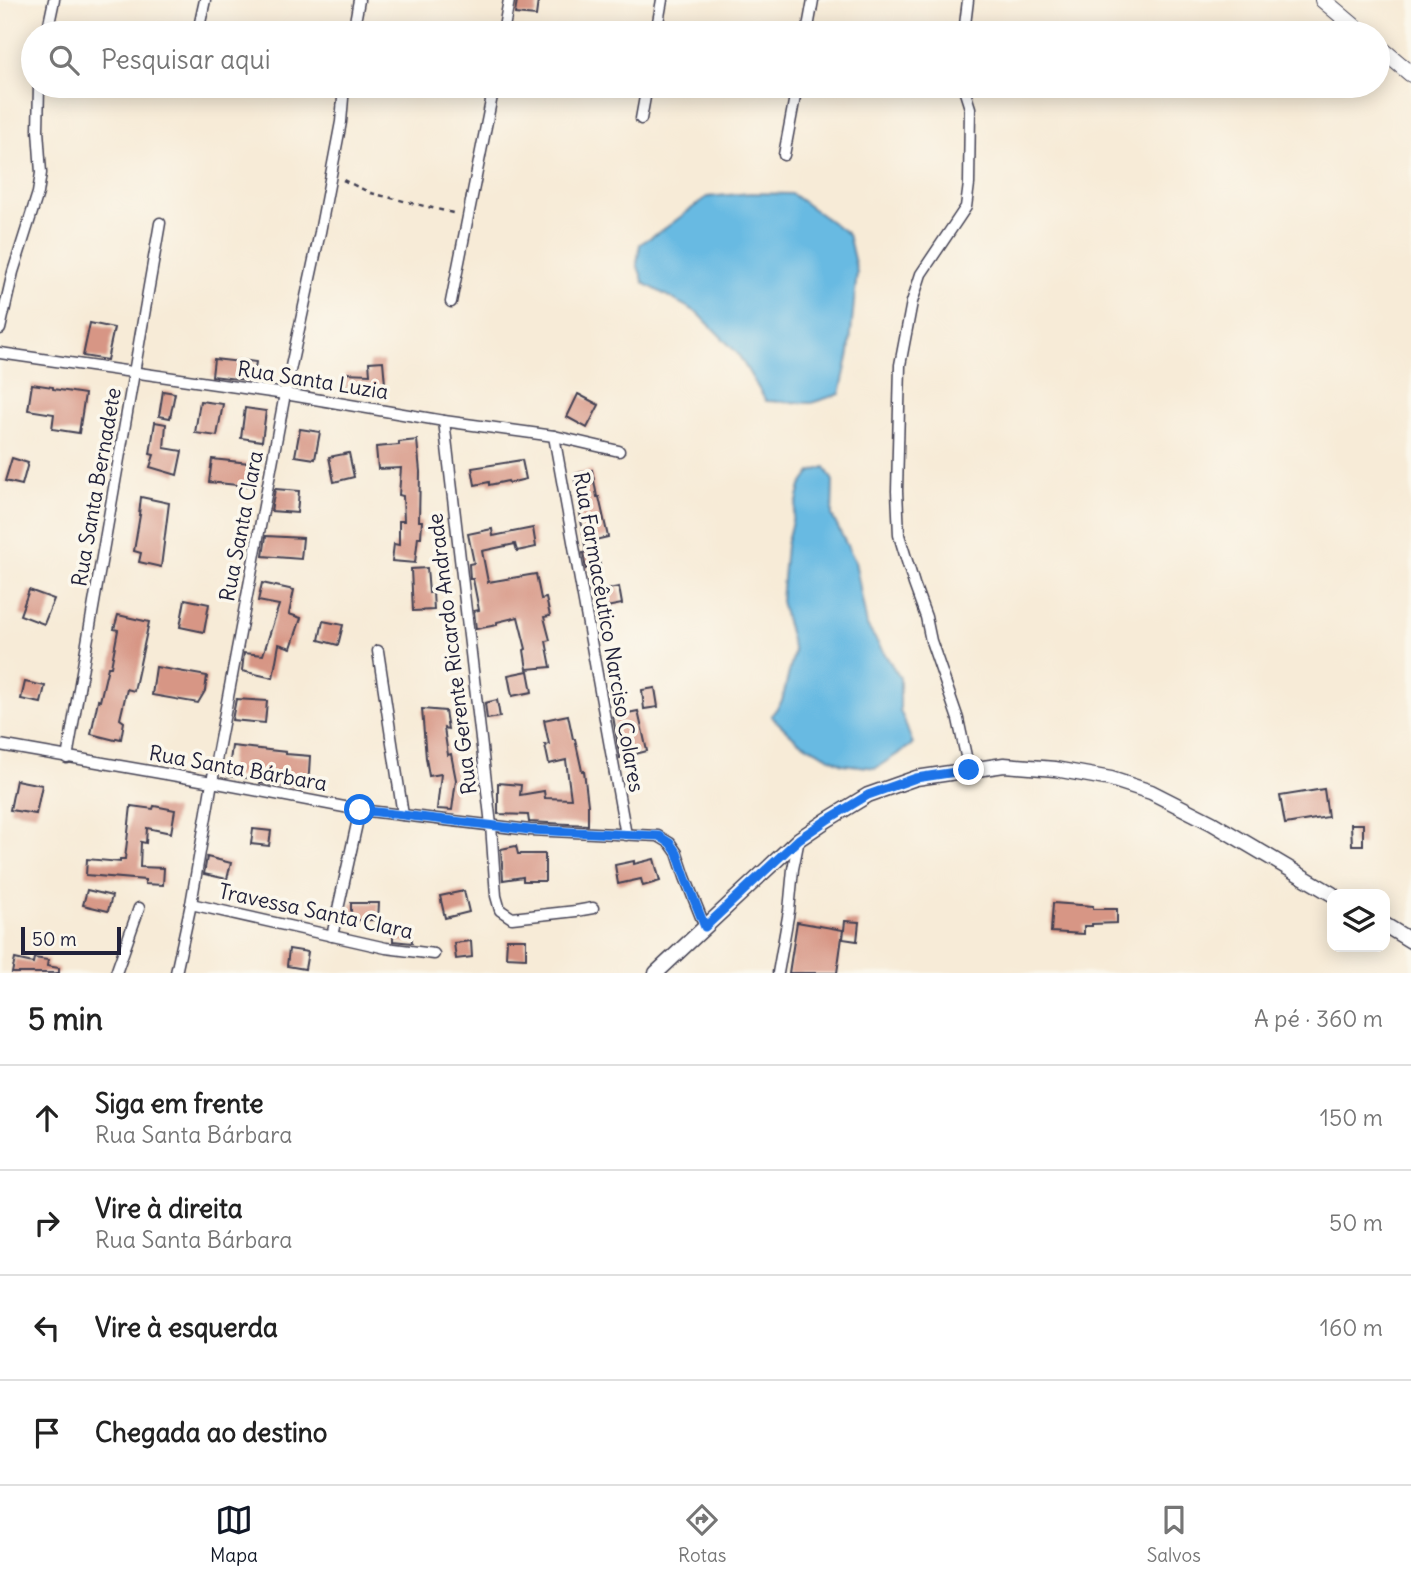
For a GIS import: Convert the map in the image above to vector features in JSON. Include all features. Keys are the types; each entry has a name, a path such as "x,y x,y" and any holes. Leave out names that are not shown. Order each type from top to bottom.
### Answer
{"main road":[{"path":"1323,0 1348,21"},
{"path":"1390,56 1411,74"}],"street":[{"path":"50,21 54,0"},
{"path":"200,21 205,0"},
{"path":"355,21 359,0"},
{"path":"505,21 509,0"},
{"path":"658,21 662,0"},
{"path":"809,21 813,0"},
{"path":"965,21 968,0"},
{"path":"0,329 13,272 38,193 41,173 39,98"},
{"name":"Rua Santa Clara","path":"176,973 285,394 320,233 343,98"},
{"path":"451,302 492,98"},
{"path":"641,120 645,98"},
{"path":"784,155 795,98"},
{"path":"967,98 970,108 966,207 921,274 912,302 900,365 897,491 900,535 931,641 958,719 969,770"},
{"name":"Rua Santa Bernadete","path":"67,758 160,223"},
{"name":"Rua Santa Luzia","path":"0,353 554,436 620,451"},
{"name":"Rua Gerente Ricardo Andrade","path":"443,421 491,825 496,896 500,910 512,918 593,908"},
{"name":"Rua Farmacêutico Narciso Colares","path":"554,436 626,835"},
{"path":"378,651 403,815"},
{"name":"Rua Santa Bárbara","path":"0,745 360,810 530,830 659,836 670,843 677,853 705,927"},
{"path":"656,973 799,839 868,795 916,778 1004,765 1055,769 1111,779 1151,792 1212,823 1327,891"},
{"path":"332,936 360,810"},
{"path":"778,973 799,839"},
{"name":"Travessa Santa Clara","path":"191,904 386,948 434,954"},
{"path":"116,973 139,908"},
{"path":"1390,928 1411,941"}],"path":[{"path":"331,174 372,193 468,216"}],"water":[{"path":"750,193 792,194 848,234 857,272 849,353 840,394 811,403 766,401 738,354 698,313 644,283 637,264 640,244 707,197"},
{"path":"825,467 833,481 832,516 855,561 867,626 900,678 900,710 913,744 876,768 842,764 798,741 771,716 782,701 794,652 781,601 786,545 801,486 811,472"}],"building":[{"path":"517,0 538,1 536,16 515,14"},
{"path":"90,323 114,328 107,360 83,356"},
{"path":"214,359 256,362 253,381 212,376"},
{"path":"383,361 385,384 361,386 360,391 345,390 345,373 370,374 369,362"},
{"path":"32,384 85,394 79,433 52,429 54,414 28,410"},
{"path":"163,391 175,393 170,418 159,416"},
{"path":"578,394 599,405 587,428 567,417"},
{"path":"200,401 223,404 217,436 195,433"},
{"path":"245,408 266,411 262,441 241,438"},
{"path":"155,422 166,424 164,448 182,451 177,475 150,467 154,455 150,454"},
{"path":"300,429 320,432 315,459 295,456"},
{"path":"417,440 421,537 418,537 415,563 392,561 394,544 399,545 399,521 404,521 403,496 399,495 401,468 378,469 376,447"},
{"path":"349,453 354,477 334,482 329,457"},
{"path":"12,458 28,463 22,485 5,481"},
{"path":"212,459 249,463 246,486 209,482"},
{"path":"522,460 526,479 475,485 472,468"},
{"path":"592,470 608,537 595,540 600,566 586,569 583,553 586,552 574,474"},
{"path":"275,489 299,491 297,513 271,511"},
{"path":"141,497 169,503 161,567 139,562 141,553 134,551"},
{"path":"533,528 536,547 517,551 515,544 482,551 488,582 536,574 541,599 546,598 550,616 544,617 550,640 546,641 551,667 527,669 526,649 518,617 476,629 474,611 479,610 473,579 470,579 469,564 474,563 468,534 492,529 493,536"},
{"path":"266,536 303,538 301,559 263,556"},
{"path":"427,568 429,593 433,592 434,610 413,611 411,569"},
{"path":"262,583 294,590 289,614 301,618 291,648 279,644 273,678 242,671 244,653 263,655 279,605 258,601"},
{"path":"619,587 622,604 601,608 598,591"},
{"path":"29,590 54,599 44,624 20,615"},
{"path":"185,599 209,604 204,632 180,627"},
{"path":"118,615 149,622 134,691 127,689 120,719 124,722 121,739 115,740 91,734 98,700 100,701 108,667 111,667"},
{"path":"323,621 343,625 338,645 319,640"},
{"path":"156,667 207,676 205,691 198,703 152,695"},
{"path":"528,671 532,692 512,696 508,675"},
{"path":"25,682 45,686 41,703 21,699"},
{"path":"655,688 658,707 644,709 642,690"},
{"path":"236,699 267,701 265,723 232,720"},
{"path":"497,700 500,717 487,719 485,703"},
{"path":"422,709 445,711 448,729 444,728 448,755 451,754 456,780 452,810 437,809 441,774 429,776"},
{"path":"638,711 647,751 620,758 613,716"},
{"path":"568,715 584,771 588,825 529,822 528,815 498,814 498,783 521,785 520,795 544,791 545,798 571,799 566,760 549,764 545,745 549,744 544,720"},
{"path":"232,746 310,756 308,789 260,783 260,779 228,776"},
{"path":"16,780 42,785 36,814 10,810"},
{"path":"1324,789 1328,817 1285,824 1280,796"},
{"path":"131,806 175,810 171,833 147,828 146,843 141,842 140,867 164,868 163,885 145,884 145,880 86,875 87,859 120,862 120,859 125,859"},
{"path":"1351,824 1363,824 1363,845 1352,845"},
{"path":"253,829 271,831 269,846 251,844"},
{"path":"516,846 518,854 545,854 545,881 523,881 523,877 503,880 501,849"},
{"path":"207,857 231,863 227,879 204,874"},
{"path":"654,859 660,881 643,886 641,879 618,884 615,865"},
{"path":"87,890 112,896 108,911 83,905"},
{"path":"464,891 469,912 445,918 440,896"},
{"path":"351,903 379,903 378,920 351,920"},
{"path":"1053,903 1093,906 1093,909 1117,909 1117,923 1084,926 1084,934 1051,932"},
{"path":"845,921 859,922 857,941 843,939"},
{"path":"797,922 843,930 837,973 789,973"},
{"path":"411,929 412,943 393,941 393,930"},
{"path":"507,939 526,939 526,958 506,957"},
{"path":"471,941 472,957 456,959 454,943"},
{"path":"289,949 308,952 305,969 287,966"},
{"path":"34,958 48,960 47,966 59,968 59,973 12,973 15,959 33,963"}],"route":[{"path":"360,810 530,830 659,836 670,843 677,853 705,927 799,839 868,795 916,778 969,770"}]}
